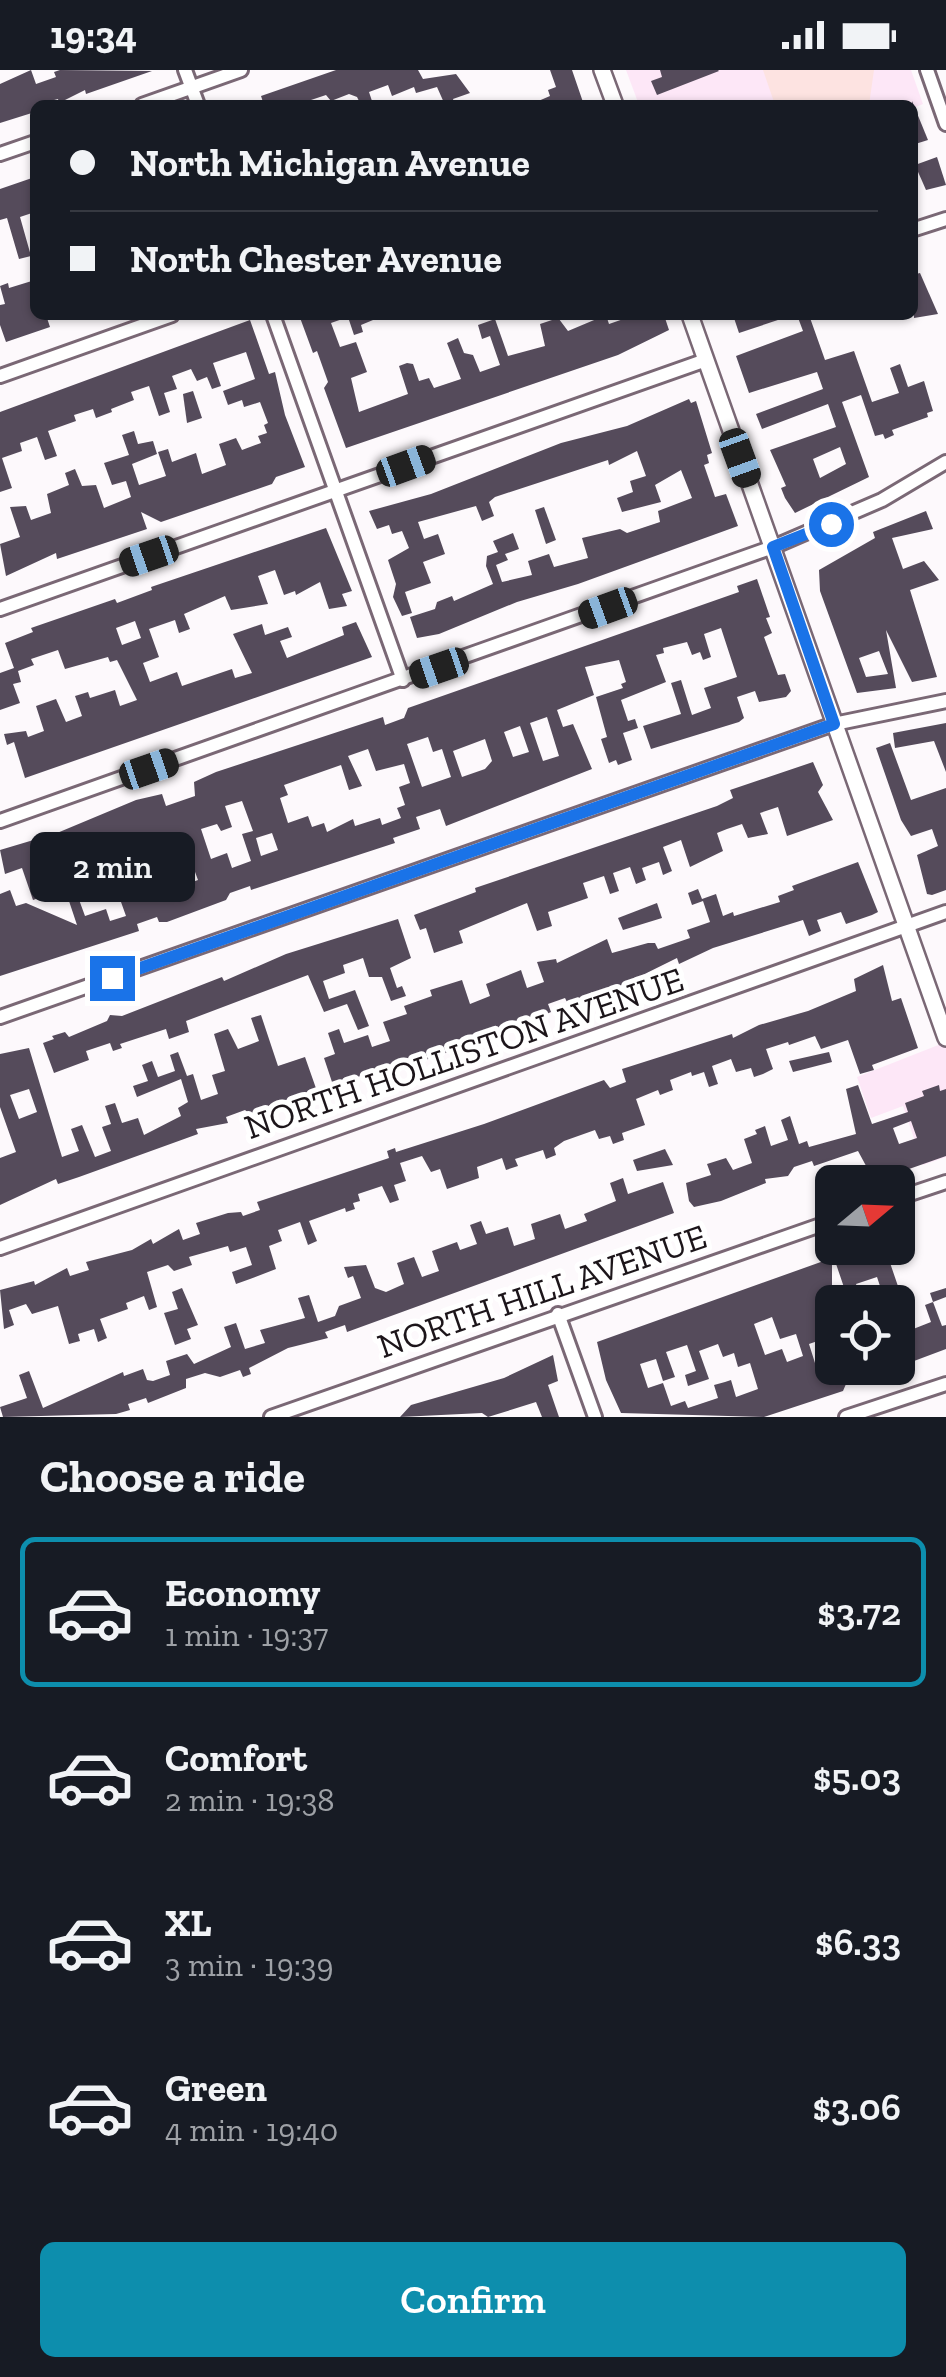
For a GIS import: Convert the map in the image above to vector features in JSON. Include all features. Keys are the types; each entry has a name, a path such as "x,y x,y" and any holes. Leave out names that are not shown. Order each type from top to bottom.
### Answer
{"main road":[{"path":"602,70 612,100"},
{"path":"692,320 946,1038"}],"street":[{"path":"185,70 196,100"},
{"path":"157,100 242,70"},
{"path":"927,70 946,124"},
{"path":"0,154 30,144"},
{"path":"918,228 946,219"},
{"path":"0,376 158,320"},
{"path":"275,320 403,680"},
{"path":"0,609 706,360"},
{"path":"0,821 773,547 882,500 946,462"},
{"path":"0,1017 834,724 946,701"},
{"name":"NORTH HOLLISTON AVENUE","path":"0,1248 946,912"},
{"path":"915,1192 946,1182"},
{"name":"NORTH HILL AVENUE","path":"271,1417 815,1227"},
{"path":"558,1314 595,1417"},
{"path":"846,1417 946,1384"}],"shaded area":[{"path":"626,70 911,70 923,104 918,106 918,100 637,100"},
{"path":"763,70 874,70 870,100 773,100"},
{"path":"946,1042 946,1157 923,1165 903,1106 871,1118 857,1077"}],"building":[{"path":"31,70 36,84 56,77 54,72 60,70 152,71 86,94 85,90 65,100 30,100 30,114 0,123 0,84"},
{"path":"336,70 418,70 423,79 456,74 470,93 443,100 437,87 416,93 414,87 392,96 388,85 369,92 372,100 358,100 349,94 334,100 326,95 311,100 262,100 261,96"},
{"path":"550,70 572,70 582,100 541,100 556,87"},
{"path":"660,70 719,71 657,95 651,81 662,77"},
{"path":"918,116 928,140 918,143"},
{"path":"937,157 946,185 926,190 918,164"},
{"path":"30,179 30,214 20,217 30,256 19,259 7,218 0,220 0,189"},
{"path":"920,273 938,314 918,317"},
{"path":"30,282 30,320 48,320 50,327 6,342 0,325 0,305 5,304 0,286 8,283 9,288"},
{"path":"250,320 269,374 275,372 285,415 305,467 276,477 272,484 161,522 141,512 147,529 57,559 56,553 6,576 0,544 20,537 10,507 26,506 31,520 51,513 47,494 69,485 65,473 75,469 82,486 96,485 104,508 131,497 126,481 112,485 104,463 129,455 122,435 134,431 138,444 153,441 157,454 132,464 139,485 166,476 158,452 168,449 172,462 196,453 202,474 226,465 219,444 236,438 242,450 261,443 258,436 267,433 264,425 268,423 260,402 244,407 242,400 228,405 223,391 255,379 246,352 213,363 221,386 212,389 207,377 197,381 191,369 172,376 177,389 164,393 170,412 159,416 149,386 131,392 134,400 111,409 112,412 96,418 93,409 74,415 76,421 48,431 57,456 45,460 37,437 20,443 22,451 2,458 12,488 0,492 0,412"},
{"path":"301,320 340,320 331,323 340,347 356,342 367,372 351,378 359,412 408,394 399,366 407,363 413,364 419,381 429,378 434,388 461,379 447,343 458,338 464,353 473,355 480,372 500,365 490,336 482,339 478,325 492,320 508,356 545,346 540,324 552,320 560,320 568,331 594,320 608,320 609,324 621,320 666,320 669,330 618,355 346,448 324,388 328,382 317,351 313,353"},
{"path":"349,320 373,320 361,325 363,332 354,335"},
{"path":"735,320 778,320 739,333"},
{"path":"799,320 811,320 825,360 854,351 872,402 899,393 890,368 900,364 908,387 924,381 933,411 927,413 928,417 892,430 894,435 885,439 883,434 875,436 861,395 842,402 869,477 795,513 781,488 786,486 770,450 836,427 828,404 762,429 756,414 823,389 817,372 749,393 736,356 803,331","holes":["840,447 846,464 820,478 813,459"]},
{"path":"193,391 202,418 187,423 183,394"},
{"path":"689,399 691,403 696,401 712,453 707,455 709,463 704,465 715,497 726,494 738,526 517,602 439,634 417,638 410,617 435,609 437,602 452,596 454,601 493,584 486,566 487,556 498,552 493,541 513,533 519,549 505,554 508,560 496,565 502,582 532,575 528,561 549,554 554,567 588,558 582,538 620,529 627,533 660,522 658,511 692,498 681,470 655,485 661,502 622,512 617,498 633,492 630,481 646,476 637,451 609,465 608,460 495,497 489,502 494,516 482,521 476,506 418,522 424,539 438,534 445,554 423,562 431,583 405,592 412,613 402,616 393,597 396,584 388,560 409,548 402,531 392,534 389,525 377,529 369,511 431,494 561,443 627,426"},
{"path":"544,507 556,540 546,544 535,510"},
{"path":"926,511 933,529 892,538 903,569 924,561 939,580 910,590 937,677 912,682 886,630 896,688 857,693 820,591 819,570 875,538 873,532","holes":["879,651 888,674 866,677 859,658"]},
{"path":"326,528 352,591 342,594 347,606 329,609 320,582 296,595 295,591 284,595 275,570 258,576 268,604 231,610 225,596 184,614 190,629 179,633 175,620 149,629 159,657 143,663 150,682 177,672 182,686 232,669 235,678 252,673 233,634 262,624 265,635 288,627 292,637 280,641 287,658 344,635 342,627 356,622 372,657 25,778 14,742 7,745 4,734 26,731 28,737 44,731 36,706 56,699 66,722 82,716 75,696 88,692 90,698 115,690 120,706 137,700 117,660 110,662 108,657 65,669 58,650 31,659 34,665 18,671 21,682 13,684 20,703 0,710 0,673 14,668 5,643 33,632 31,628 115,599 117,603 152,590 151,587","holes":["135,621 141,638 122,645 116,628"]},
{"path":"757,579 772,633 764,637 778,675 785,674 791,691 786,697 759,702 755,691 737,697 744,718 739,722 651,749 643,726 681,714 671,683 681,680 692,715 711,708 704,688 737,677 721,628 704,634 711,657 703,660 700,652 692,655 687,642 663,648 664,653 656,655 666,682 621,700 628,721 635,719 638,728 623,733 632,760 618,765 616,760 609,763 601,739 607,737 596,697 623,688 621,684 626,682 619,660 585,667 594,695 557,710 563,727 573,724 592,769 446,826 440,809 416,817 420,829 393,838 395,843 251,890 250,886 230,893 226,900 167,922 159,922 157,917 137,924 139,931 0,976 0,894 10,890 16,906 26,903 77,925 65,889 33,900 22,868 5,874 0,850 57,833 136,800 162,794 166,806 195,796 194,782 216,772 383,717 385,725 404,718 408,708 739,592 737,586","holes":["547,717 559,756 543,761 530,723","520,726 529,752 513,757 504,732","428,737 433,752 442,749 451,777 422,787 407,744","485,739 492,761 485,769 462,777 453,751","368,749 376,771 404,764 410,783 399,787 405,805 397,808 401,818 382,825 380,818 355,826 353,819 327,832 324,823 312,827 308,816 288,823 280,798 288,795 284,785 341,765 349,790 362,786 348,756","242,801 253,831 242,834 251,861 232,868 227,853 211,859 201,829 217,824 221,831 232,827 225,806","272,833 278,850 261,856 256,838","87,847 89,855 113,852 132,893 121,902 126,916 110,921 106,909 85,916 74,886 95,878 90,866 76,872 70,853","188,853 198,880 179,887 170,859"]},
{"path":"946,723 946,772 934,741 895,748 893,733"},
{"path":"890,743 911,800 946,788 946,890 932,895 927,894 917,855 938,846 932,829 911,836 901,820 876,748"},
{"path":"813,762 823,785 818,792 833,820 787,836 778,807 760,813 768,834 748,838 742,824 717,833 723,851 690,867 681,840 663,847 672,871 663,875 659,862 642,868 646,880 636,884 630,867 613,873 619,891 610,894 604,876 583,883 588,898 548,912 552,926 537,931 527,903 459,931 463,943 434,953 426,928 420,930 414,915 476,892 475,888 717,806 733,798 730,790"},
{"path":"858,862 878,912 872,915 846,924 841,912 817,920 821,931 809,936 803,920 713,948 679,964 677,958 588,1002 570,1008 565,998 548,1004 551,1012 507,1032 390,1072 388,1067 333,1085 324,1058 335,1054 328,1033 339,1029 344,1043 368,1035 372,1047 390,1041 383,1022 407,1014 404,1006 432,996 430,990 462,980 470,1004 490,996 486,984 521,970 527,988 544,982 537,962 556,959 557,963 607,939 612,953 648,943 655,943 658,949 690,938 687,930 710,922 703,901 692,905 688,893 698,889 702,899 716,894 723,916 733,912 734,916 780,902 778,896 794,890 792,886"},
{"path":"657,903 662,918 623,930 618,918"},
{"path":"398,919 411,958 390,968 397,988 402,986 406,996 391,1001 382,977 369,977 363,958 343,965 345,973 323,981 329,999 355,990 369,1026 358,1030 347,1004 324,1012 308,975 186,1021 189,1032 169,1039 166,1029 120,1044 122,1048 113,1051 110,1043 86,1051 89,1060 54,1073 43,1043 54,1039 52,1036 65,1032 69,1037 107,1021 110,1015 122,1016 222,977 224,981 286,954"},
{"path":"883,965 892,1001 901,998 918,1048 872,1065 874,1070 860,1074 848,1040 821,1049 815,1036 789,1045 788,1042 766,1049 773,1069 763,1074 754,1077 751,1068 736,1072 731,1059 712,1066 718,1084 709,1087 704,1072 692,1076 691,1072 670,1080 673,1090 660,1095 658,1090 636,1099 645,1125 622,1133 624,1140 613,1144 610,1136 599,1139 595,1130 564,1141 554,1148 556,1155 546,1159 543,1150 515,1159 518,1166 506,1170 502,1158 477,1167 479,1178 447,1189 440,1169 431,1172 422,1156 400,1163 406,1181 394,1185 399,1200 390,1203 382,1186 358,1194 360,1201 353,1203 355,1209 346,1212 345,1208 309,1221 317,1241 308,1245 300,1222 278,1230 282,1241 269,1246 276,1269 250,1279 236,1284 232,1272 252,1265 246,1247 230,1252 228,1246 189,1257 192,1265 174,1271 168,1265 147,1272 157,1307 149,1310 144,1296 126,1303 128,1309 100,1319 107,1338 98,1342 94,1329 78,1334 80,1341 69,1344 58,1306 32,1314 26,1304 9,1310 14,1325 4,1329 0,1290 34,1281 35,1285 67,1268 70,1276 89,1270 86,1262 132,1250 151,1239 153,1244 179,1229 183,1240 200,1234 196,1223 228,1213 241,1212 243,1216 260,1210 257,1202 389,1158 387,1151 395,1148 396,1152 484,1124 604,1080 610,1088 626,1082 622,1069 732,1034 733,1038 856,991 854,979"},
{"path":"261,1015 278,1066 305,1057 318,1094 275,1102 252,1116 245,1110 226,1117 228,1123 196,1129 198,1134 58,1184 56,1179 0,1205 0,1158 16,1152 0,1107 0,1054 29,1048 62,1157 79,1151 71,1129 82,1125 95,1157 111,1151 102,1127 111,1124 105,1106 115,1103 122,1123 138,1118 144,1135 181,1116 178,1108 188,1102 181,1079 137,1097 133,1086 148,1081 142,1065 152,1061 158,1077 175,1071 170,1055 178,1052 187,1076 193,1074 201,1100 218,1094 212,1075 225,1071 214,1034 228,1029 238,1049 259,1041 251,1018","holes":["29,1089 37,1112 19,1119 10,1095"]},
{"path":"829,1052 832,1062 793,1072 789,1061"},
{"path":"858,1085 872,1124 908,1112 905,1103 924,1096 922,1091 939,1085 940,1091 946,1089 946,1156 915,1167 866,1165 858,1151 814,1166 812,1161 794,1167 788,1176 765,1179 766,1183 721,1201 694,1207 689,1201 686,1183 711,1175 707,1164 726,1158 733,1170 752,1163 744,1139 757,1134 755,1130 765,1126 771,1146 788,1140 781,1120 790,1116 799,1144 807,1141 809,1147 856,1134 846,1089","holes":["911,1121 917,1138 899,1144 893,1128"]},
{"path":"665,1149 673,1165 637,1171 633,1160"},
{"path":"623,1178 628,1194 663,1182 674,1213 347,1332 345,1325 325,1332 328,1338 288,1348 249,1368 251,1374 243,1377 240,1370 220,1377 205,1373 186,1379 186,1388 148,1403 146,1398 128,1404 130,1410 116,1414 3,1417 0,1407 27,1398 19,1375 29,1371 43,1408 123,1372 124,1376 143,1369 147,1380 153,1381 170,1375 166,1361 187,1354 194,1364 231,1347 224,1327 236,1323 245,1349 265,1343 260,1330 305,1318 298,1298 309,1295 318,1322 335,1316 339,1306 361,1298 353,1276 348,1278 344,1267 366,1265 375,1288 386,1292 404,1284 397,1263 414,1257 422,1277 439,1271 432,1251 457,1242 460,1250 477,1244 470,1225 481,1221 486,1234 508,1227 514,1246 535,1239 531,1224 560,1214 565,1229 587,1221 584,1214 616,1201 610,1183"},
{"path":"815,1264 832,1265 832,1285 815,1285 815,1342 809,1344 815,1363 815,1385 846,1385 843,1391 764,1417 621,1413 606,1380 597,1342","holes":["772,1317 780,1339 796,1334 803,1356 787,1362 782,1349 765,1355 754,1324","718,1344 723,1357 734,1353 738,1367 750,1363 758,1389 736,1397 731,1380 714,1385 718,1398 688,1408 685,1401 671,1406 663,1383 648,1388 640,1364 656,1359 663,1381 675,1377 666,1352 687,1345 696,1371 685,1375 688,1386 709,1379 699,1351"]},
{"path":"836,1265 891,1265 898,1285 880,1285 877,1277 856,1285 843,1285"},
{"path":"182,1288 198,1325 187,1329 191,1339 175,1345 164,1313 178,1309 172,1292"},
{"path":"946,1288 946,1297 933,1302 930,1293"},
{"path":"933,1302 942,1326 946,1325 946,1349 915,1361 915,1328 931,1322 925,1305"},
{"path":"553,1355 558,1381 548,1385 559,1417 542,1417 536,1402 488,1417 482,1413 400,1417 411,1405 504,1378"}],"route":[{"path":"112,978 834,724 773,547 831,524"}]}
